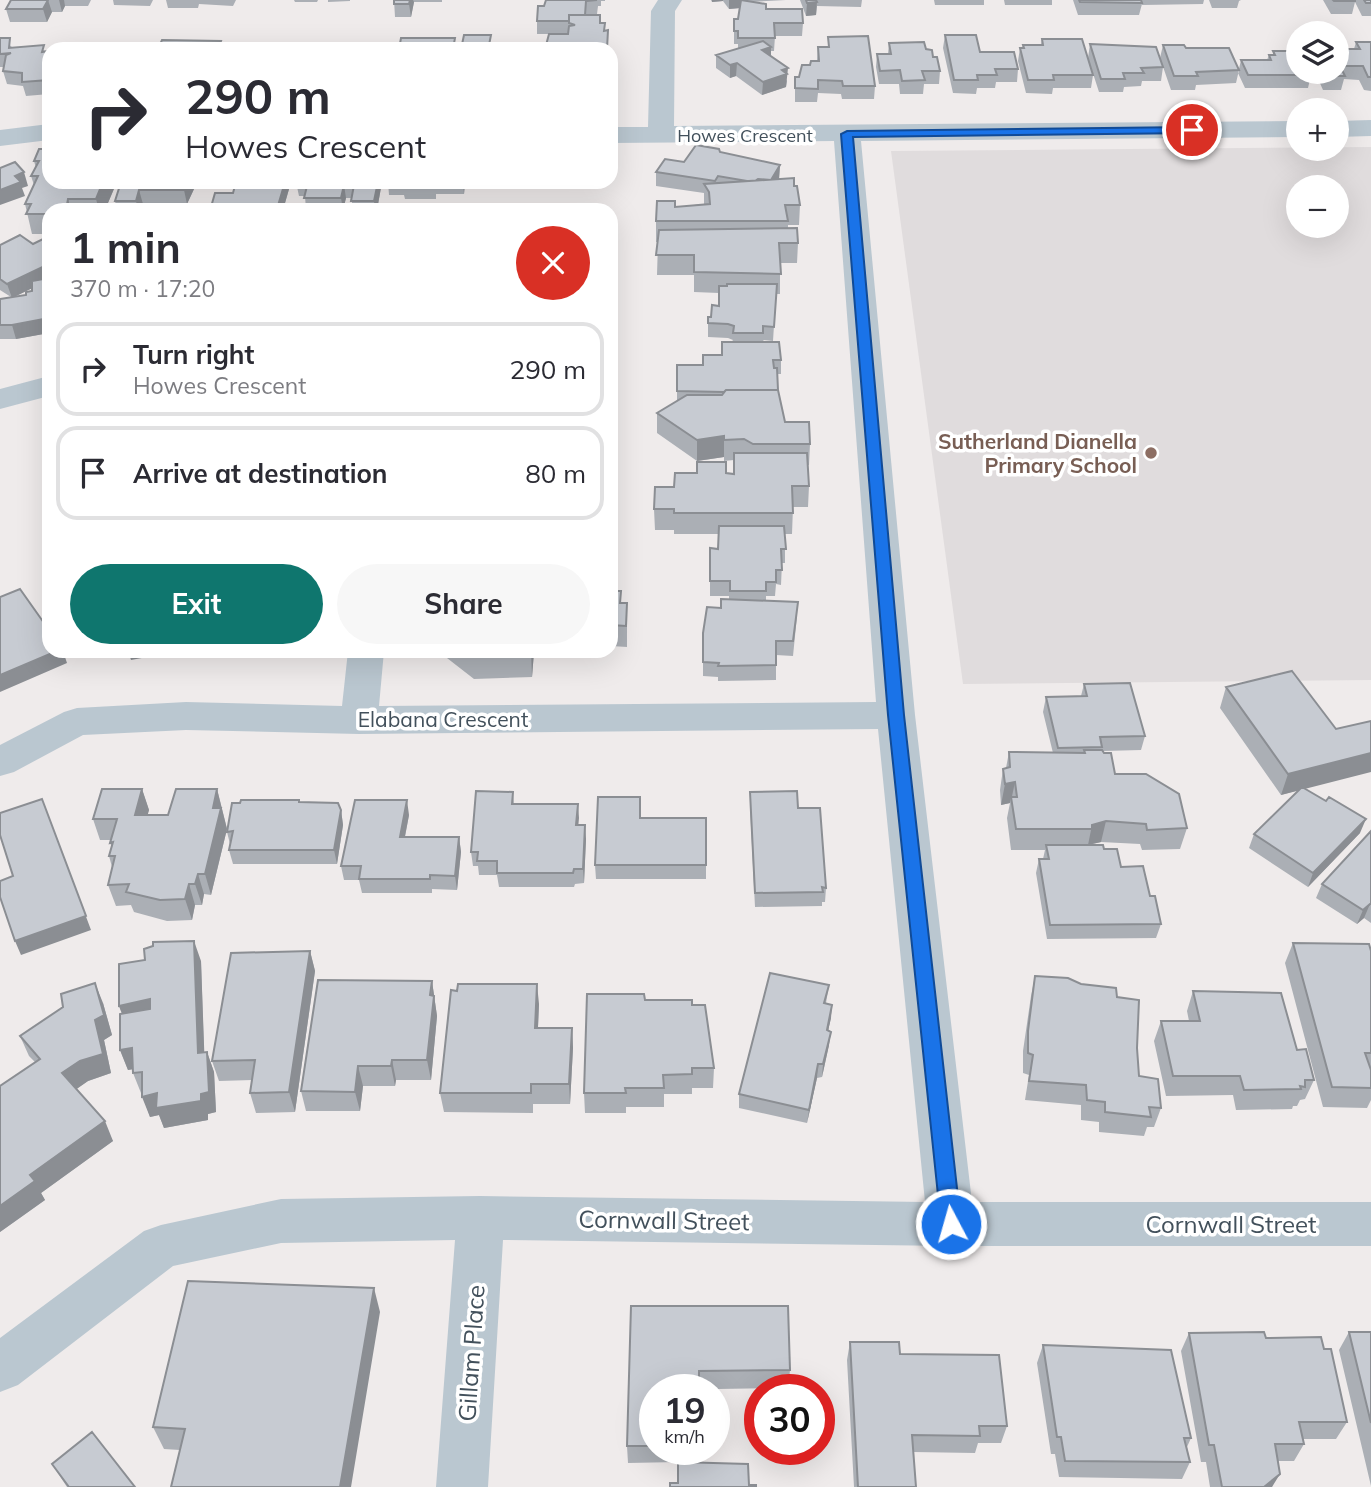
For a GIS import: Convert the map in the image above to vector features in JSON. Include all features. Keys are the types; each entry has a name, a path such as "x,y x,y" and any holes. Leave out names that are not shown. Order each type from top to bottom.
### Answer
{"street":[{"path":"661,135 663,4"},
{"path":"1349,129 1371,128"},
{"name":"Howes Crescent","path":"618,135 1286,129"},
{"path":"0,138 42,133"},
{"path":"847,134 896,715 951,1224"},
{"path":"0,399 42,388"},
{"path":"359,720 365,658"},
{"name":"Elabana Crescent","path":"0,762 78,722 186,716 359,720 896,715"},
{"name":"Cornwall Street","path":"0,1368 161,1247 281,1221 480,1218 951,1224 1371,1224"},
{"name":"Gillam Place","path":"462,1487 480,1218"}],"shaded area":[{"name":"Sutherland Dianella Primary School","path":"1349,147 1371,147 1371,680 963,684 891,151 1286,148 1286,161 1349,161"}],"building":[{"path":"11,0 48,0 43,9 6,9"},
{"path":"394,0 410,0 409,4 394,4"},
{"path":"546,0 597,0 586,1 585,15 569,15 569,21 537,21 538,6 544,6"},
{"path":"741,0 766,4 766,9 802,9 803,23 774,23 775,38 738,38 738,31 734,31 734,19 738,19"},
{"path":"1079,0 1141,0 1142,3 1080,2"},
{"path":"569,15 600,15 600,23 605,23 604,31 608,30 607,42 547,42 549,34 568,34 569,26 575,25 569,23"},
{"path":"464,35 491,35 490,42 462,42"},
{"path":"945,35 976,35 980,52 1014,52 1018,69 995,69 997,75 977,75 978,80 954,80"},
{"path":"868,36 875,86 843,86 842,81 818,80 818,89 795,88 795,77 799,77 802,65 819,61 818,47 829,47 828,37"},
{"path":"0,38 10,38 9,48 42,45 42,81 22,82 22,73 3,71 6,55 11,53 0,54"},
{"path":"401,38 455,38 454,42 400,42"},
{"path":"1042,39 1082,39 1093,75 1053,75 1054,80 1028,80 1020,48 1024,48 1023,45 1043,45"},
{"path":"162,40 221,41 221,42 161,42"},
{"path":"763,41 771,47 762,50 788,68 782,70 787,74 763,82 737,63 730,65 716,55"},
{"path":"924,42 926,49 932,50 933,57 937,57 940,71 922,71 925,80 902,81 900,70 880,71 877,54 891,54 889,43"},
{"path":"1356,42 1371,42 1371,77 1368,77 1363,66 1349,66 1349,49 1360,49"},
{"path":"1090,44 1156,47 1163,67 1141,68 1144,73 1123,73 1125,79 1101,79"},
{"path":"1163,45 1229,48 1239,70 1196,72 1198,76 1174,76"},
{"path":"1273,51 1286,51 1286,75 1248,75 1241,60 1271,60 1269,55 1275,55"},
{"path":"696,145 780,165 771,180 755,181 718,176 715,181 656,172 665,159 684,162"},
{"path":"39,149 42,149 42,189 100,189 96,199 42,203 42,214 26,214 31,204 25,204 38,176 31,176 39,161 34,161"},
{"path":"15,162 24,172 15,176 21,182 0,190 0,168"},
{"path":"794,178 800,205 785,205 788,221 656,221 657,201 675,201 675,207 710,204 709,192 704,184"},
{"path":"119,189 184,189 139,190 136,201 115,201"},
{"path":"234,189 283,189 279,203 212,203 215,193 233,193"},
{"path":"306,189 343,189 341,198 304,198"},
{"path":"353,189 377,189 374,201 351,201"},
{"path":"797,228 798,243 779,243 781,274 694,272 694,255 656,255 659,230"},
{"path":"20,235 33,244 42,240 42,267 7,284 0,279 0,245"},
{"path":"42,279 42,319 0,325 0,299 26,295 26,292 32,291 32,281"},
{"path":"777,284 774,327 763,326 763,333 733,333 734,326 708,323 712,305 719,306 719,286"},
{"path":"722,342 779,342 781,360 773,360 774,368 777,368 778,390 677,391 677,365 703,365 703,355 722,355"},
{"path":"726,390 778,390 785,422 809,422 810,444 753,444 744,439 724,440 724,436 697,440 657,413 687,395 722,395"},
{"path":"734,453 807,453 809,486 792,486 793,513 674,513 674,509 654,509 655,487 674,487 675,473 697,473 697,462 726,462 726,473 734,474"},
{"path":"719,526 784,526 786,549 781,549 782,570 776,570 776,582 766,582 766,591 730,591 730,581 710,581 710,548 718,549"},
{"path":"20,589 42,620 42,657 0,675 0,597"},
{"path":"618,591 621,591 620,603 627,603 626,626 618,625"},
{"path":"721,599 798,602 793,641 776,641 776,665 718,666 719,663 703,662 703,633 707,607 721,608"},
{"path":"1292,671 1336,729 1371,721 1371,753 1288,774 1226,687"},
{"path":"1130,683 1145,736 1100,737 1102,747 1058,748 1046,697 1087,696 1084,684"},
{"path":"1084,750 1111,753 1115,774 1146,774 1179,794 1187,828 1147,830 1146,824 1106,821 1092,825 1092,829 1016,829 1011,797 1017,797 1015,782 1005,784 1003,769 1010,767 1009,752 1085,753"},
{"path":"1302,787 1326,801 1329,797 1366,819 1313,873 1254,834"},
{"path":"102,789 142,789 135,815 168,815 176,789 217,789 213,808 221,808 205,874 198,874 195,884 189,884 185,899 160,900 126,892 129,884 108,885 115,856 109,856 113,842 110,843 117,819 93,819"},
{"path":"476,791 513,792 512,804 578,804 576,825 585,825 583,869 574,869 573,873 497,873 497,861 477,861 478,852 471,852"},
{"path":"797,791 798,808 820,808 826,888 822,887 823,892 755,893 750,792"},
{"path":"598,797 640,797 640,818 706,818 706,865 595,865"},
{"path":"42,799 86,916 15,941 0,897 0,881 13,876 0,835 0,813"},
{"path":"241,800 338,803 341,810 334,850 229,850 233,831 227,832 232,803 240,803"},
{"path":"355,800 407,800 400,837 459,837 455,876 430,875 430,879 359,879 361,866 341,866"},
{"path":"1371,831 1371,904 1363,910 1322,884"},
{"path":"1046,845 1103,845 1104,849 1117,849 1121,867 1143,866 1150,896 1155,896 1161,924 1050,925 1039,859 1049,859"},
{"path":"194,941 198,1053 207,1052 209,1092 201,1094 201,1101 156,1108 157,1093 142,1097 142,1072 133,1073 132,1048 120,1050 120,1014 150,1009 150,999 119,1006 119,964 145,960 144,949 153,946 153,942"},
{"path":"1293,943 1369,944 1371,1053 1365,1053 1371,1070 1371,1088 1332,1087"},
{"path":"310,951 289,1092 250,1093 255,1060 212,1061 231,953"},
{"path":"770,973 829,985 824,1003 832,1005 827,1030 831,1032 823,1064 818,1064 809,1110 739,1094"},
{"path":"1035,976 1068,978 1081,984 1116,988 1117,997 1139,1000 1139,1076 1158,1079 1161,1108 1149,1107 1151,1117 1105,1112 1105,1102 1087,1100 1086,1085 1029,1081 1033,1055 1028,1053 1028,1031"},
{"path":"318,980 432,981 430,995 434,996 427,1060 392,1060 391,1066 358,1066 355,1092 301,1091"},
{"path":"95,983 104,1015 95,1020 103,1054 80,1061 62,1073 105,1121 30,1175 35,1181 0,1206 0,1086 40,1059 20,1036 63,1007 61,994"},
{"path":"458,984 537,984 535,1028 572,1028 569,1084 531,1084 531,1093 440,1093 451,990 457,991"},
{"path":"1193,991 1281,993 1297,1050 1306,1049 1314,1080 1305,1080 1305,1087 1300,1086 1301,1089 1244,1090 1240,1076 1173,1076 1161,1021 1200,1021"},
{"path":"587,994 644,994 645,1000 692,1000 692,1005 705,1005 714,1068 692,1068 692,1074 663,1075 664,1088 625,1088 626,1093 584,1093"},
{"path":"188,1281 374,1288 340,1487 171,1487 185,1429 153,1427"},
{"path":"631,1306 788,1306 790,1370 639,1374 639,1446 627,1446"},
{"path":"1264,1332 1266,1338 1321,1337 1324,1349 1331,1349 1347,1422 1299,1422 1304,1444 1275,1444 1280,1474 1264,1487 1222,1487 1214,1445 1209,1445 1189,1333"},
{"path":"1349,1332 1371,1332 1371,1423"},
{"path":"850,1342 899,1342 900,1354 999,1355 1007,1426 979,1426 980,1436 912,1435 916,1487 858,1487"},
{"path":"1043,1345 1171,1350 1191,1438 1184,1438 1190,1462 1065,1461 1061,1437 1057,1437"},
{"path":"92,1432 135,1487 69,1487 52,1464"},
{"path":"744,1464 748,1465 749,1485 756,1487 670,1487 670,1483 678,1483 678,1465"}],"place":[{"name":"Sutherland Dianella Primary School","path":"1151,453"}],"route":[{"path":"951,1224 896,715 847,134 1192,130"}]}
